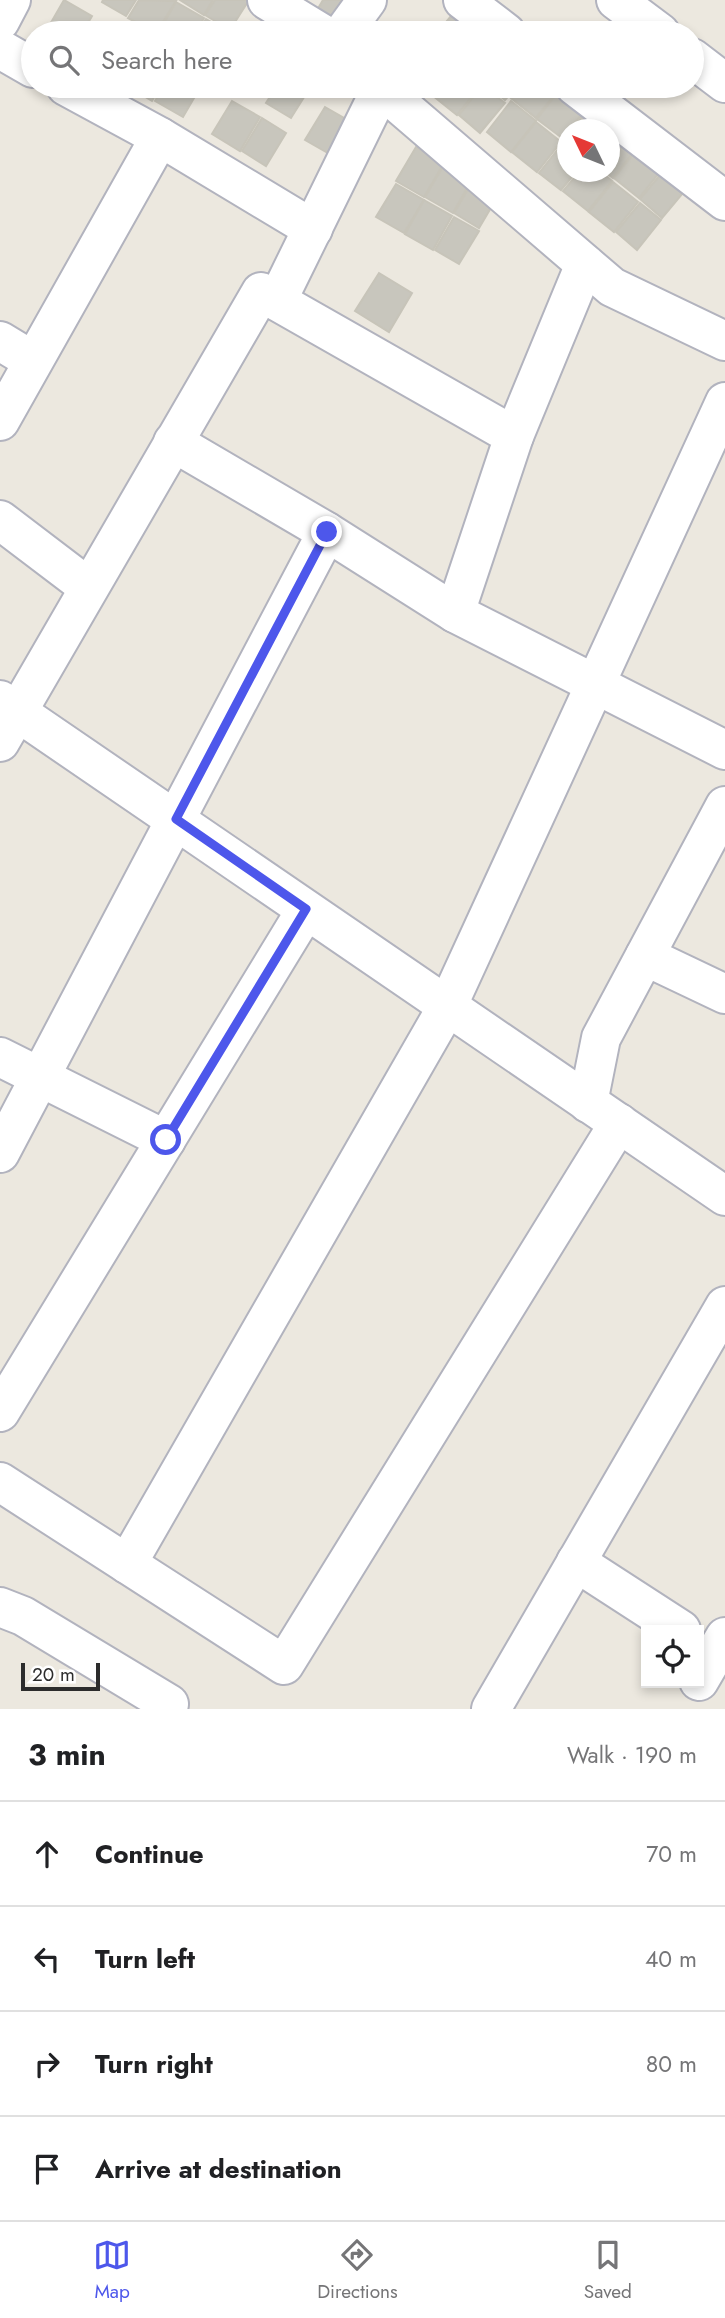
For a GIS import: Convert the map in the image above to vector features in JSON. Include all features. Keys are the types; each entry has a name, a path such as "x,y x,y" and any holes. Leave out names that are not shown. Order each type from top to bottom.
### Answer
{"street":[{"path":"0,21 11,0"},
{"path":"267,0 301,21"},
{"path":"352,21 368,0"},
{"path":"463,0 490,21"},
{"path":"616,0 644,21"},
{"path":"0,49 21,61"},
{"path":"704,67 725,83"},
{"path":"88,98 160,137 313,229"},
{"path":"277,301 375,98"},
{"path":"392,98 612,287 725,341"},
{"path":"591,98 725,201"},
{"path":"0,421 160,137"},
{"path":"455,613 514,436 585,264"},
{"path":"514,436 261,292 88,587 6,717 176,819 725,1196"},
{"path":"0,341 33,361"},
{"path":"127,1564 447,1007 725,402"},
{"path":"173,442 327,532 455,613 725,750"},
{"path":"0,520 88,587"},
{"path":"0,1153 327,532"},
{"path":"0,1482 284,1665 603,1113 601,1038 725,806"},
{"path":"0,1412 306,909"},
{"path":"645,956 725,994"},
{"path":"0,1057 166,1140"},
{"path":"491,1709 725,1306"},
{"path":"576,1562 673,1625"},
{"path":"0,1607 23,1616 169,1704"},
{"path":"682,1709 707,1659"}],"building":[{"path":"64,0 92,16 89,21 52,21"},
{"path":"136,0 126,16 102,2"},
{"path":"139,0 176,1 164,21 134,21 128,18"},
{"path":"180,0 213,0 204,15"},
{"path":"215,0 249,0 236,21 215,21 205,15"},
{"path":"323,0 356,0 344,21 330,21 316,12"},
{"path":"176,2 204,18 202,21 165,21"},
{"path":"456,10 467,21 447,21"},
{"path":"157,98 194,98 183,117 155,101"},
{"path":"269,98 304,98 291,118 266,103"},
{"path":"436,98 470,98 457,115"},
{"path":"472,98 498,98 505,103 480,133 459,115"},
{"path":"511,98 552,98 536,118"},
{"path":"553,98 574,98 587,108 578,119 557,119 557,134 537,119"},
{"path":"232,101 260,117 240,151 212,134"},
{"path":"511,101 536,121 511,152 487,132"},
{"path":"325,107 353,123 333,156 305,140"},
{"path":"588,109 598,119 580,119"},
{"path":"262,118 286,133 266,166 242,151"},
{"path":"536,122 557,139 557,147 537,172 512,152"},
{"path":"620,137 638,147 620,169"},
{"path":"416,147 444,163 424,197 396,181"},
{"path":"638,148 663,168 639,198 619,182 620,170"},
{"path":"557,150 557,182 568,182 561,190 539,173"},
{"path":"445,163 472,179 453,213 425,197"},
{"path":"665,169 688,187 662,218 640,199"},
{"path":"474,179 499,194 479,228 454,213"},
{"path":"571,182 611,182 588,211 563,191"},
{"path":"613,182 638,202 614,232 589,212"},
{"path":"396,184 424,200 404,233 376,217"},
{"path":"424,200 452,216 433,250 405,234"},
{"path":"640,203 661,220 637,250 616,232"},
{"path":"454,217 479,231 459,264 435,250"},
{"path":"379,273 412,293 389,332 355,311"}],"route":[{"path":"166,1140 306,909 176,819 327,532"}]}
